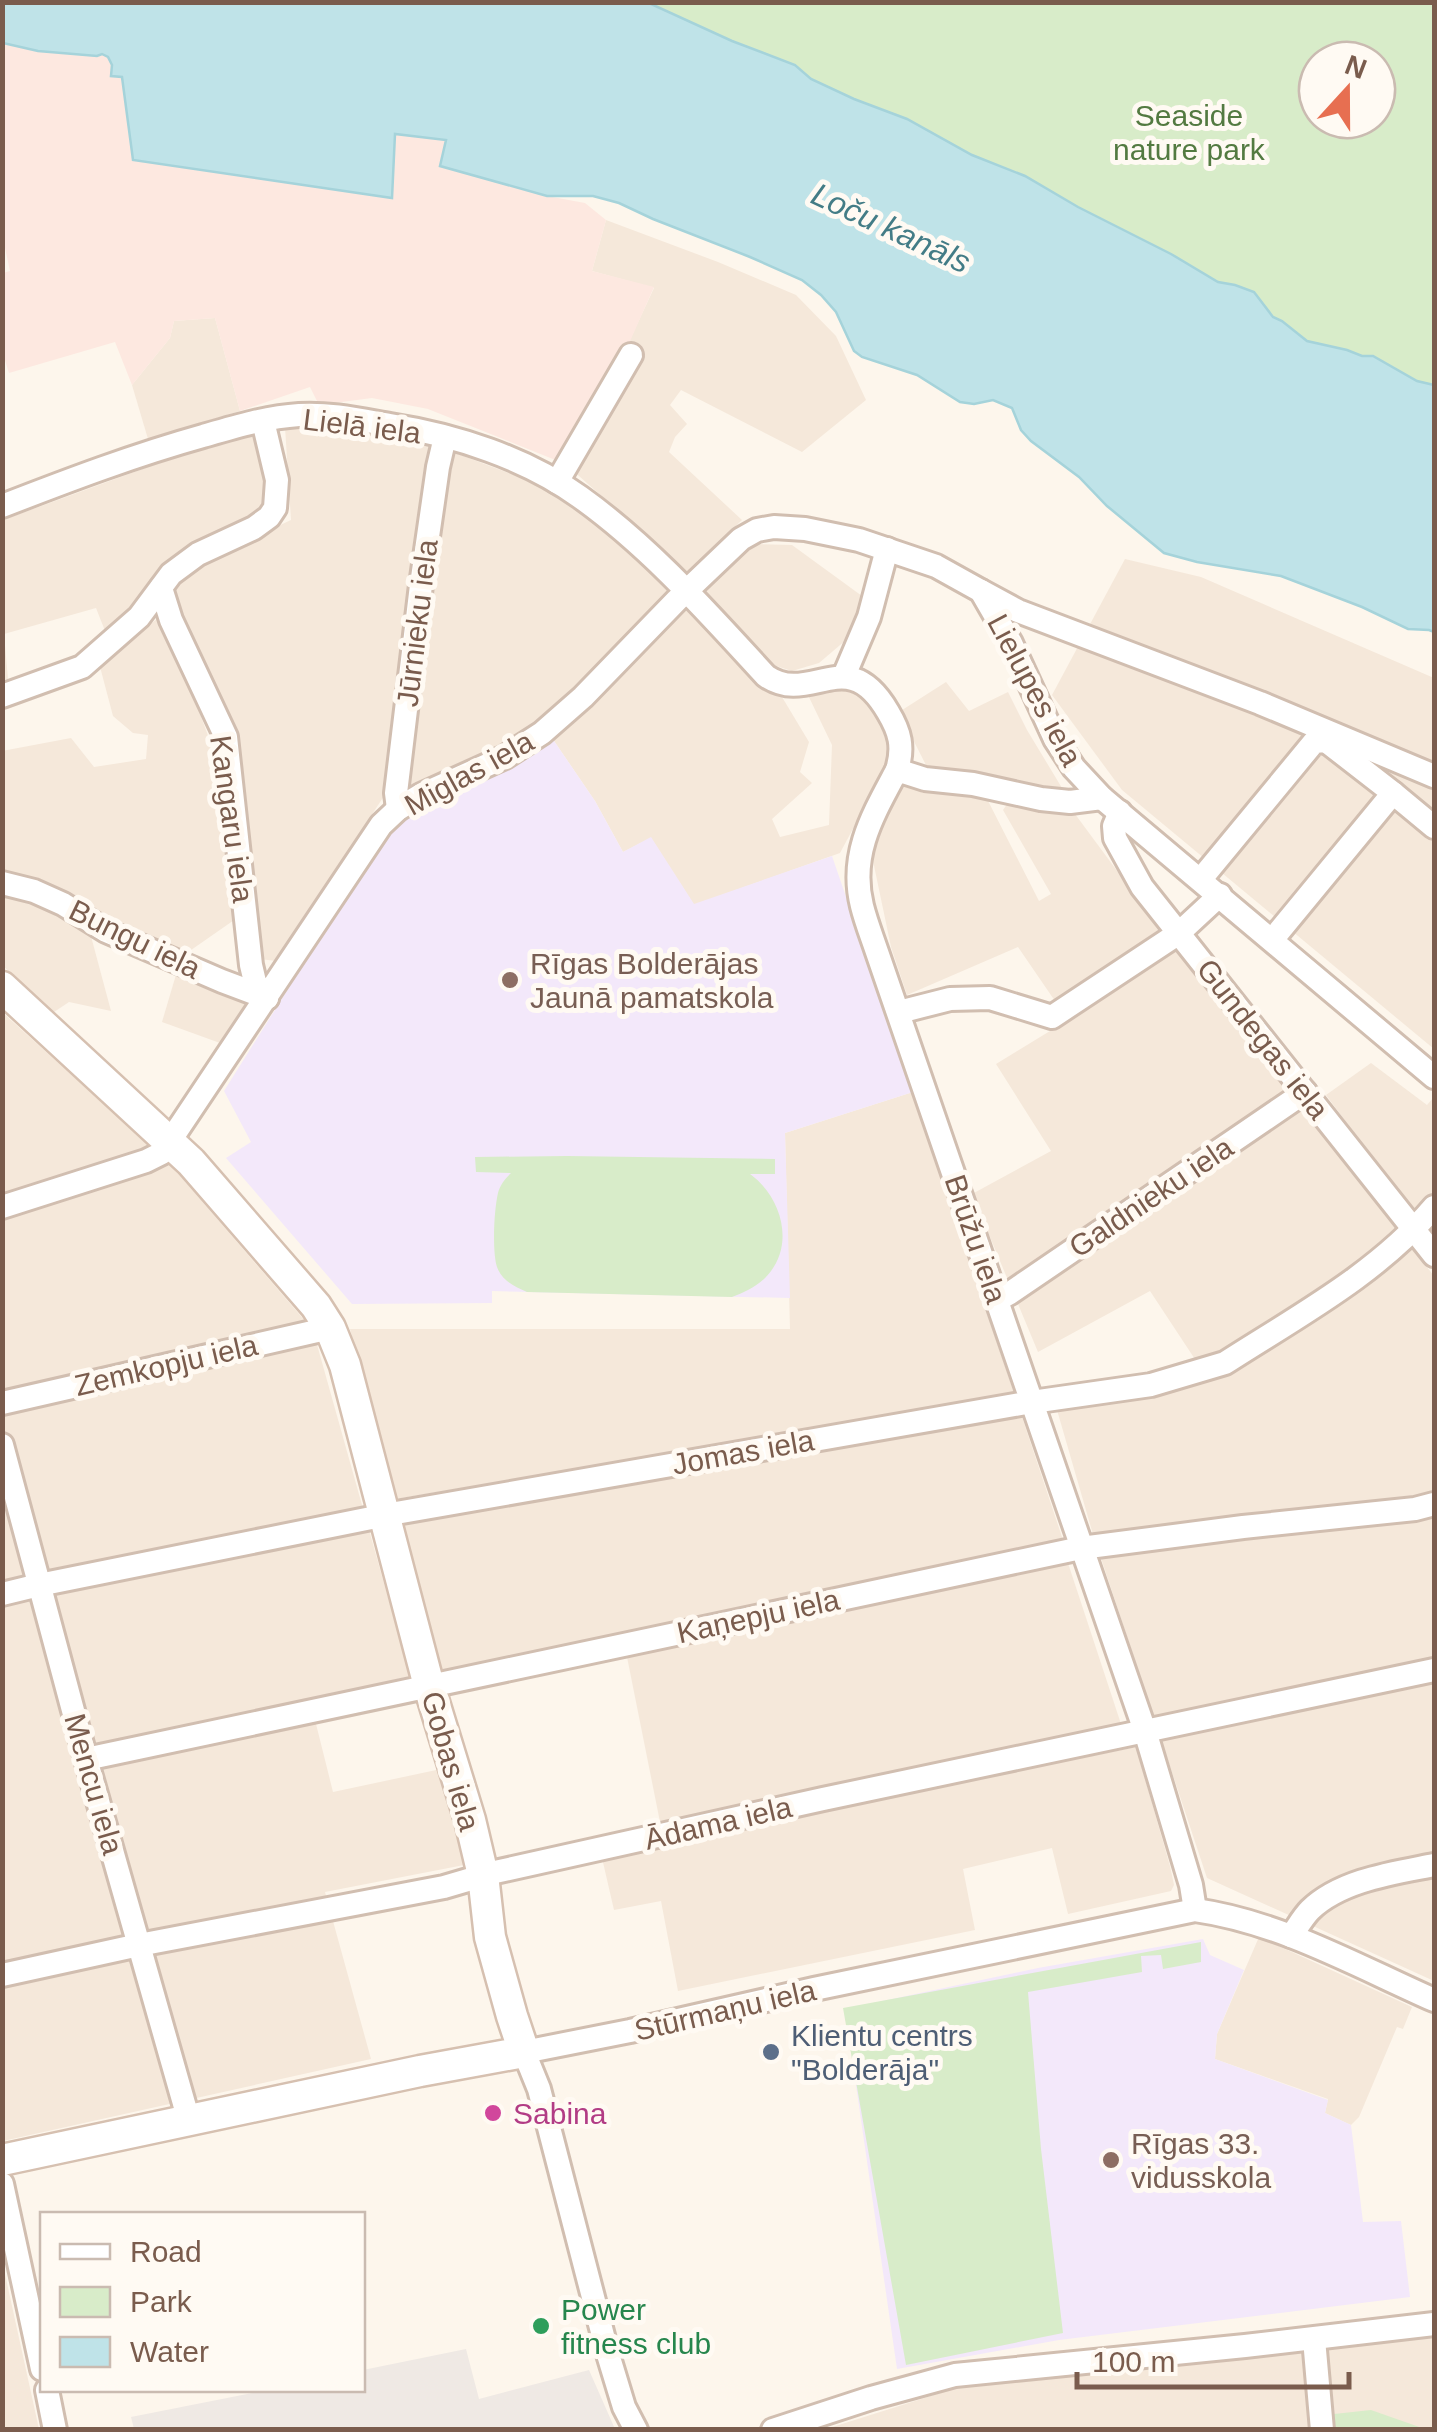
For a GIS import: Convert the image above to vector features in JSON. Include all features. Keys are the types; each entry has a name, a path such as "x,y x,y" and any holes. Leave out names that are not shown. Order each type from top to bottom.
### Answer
{"street":[{"path":"558,482 631,355"},
{"name":"Lielā iela","path":"2,506 150,451 234,427 300,415 329,417 413,428 522,463 579,495 620,527 686,591"},
{"path":"2,696 82,667 138,617 171,574 198,554 269,518 275,508 278,480 263,421"},
{"name":"Jūrnieku iela","path":"398,809 396,794 420,585 445,437"},
{"name":"Lielupes iela","path":"686,591 741,539 774,527 805,528 859,540 936,566 981,591 1011,643 1055,739 1074,768 1111,805 1434,1078"},
{"path":"844,676 868,617 886,550"},
{"name":"Kangaru iela","path":"160,588 226,737 251,964 255,982 267,998"},
{"path":"686,591 775,682 794,686 844,676 869,688 898,731 902,745 897,770 925,779 973,784 1041,799 1111,805"},
{"name":"Miglas iela","path":"2,1207 162,1153 381,825 398,809 450,780 505,757 542,733 686,591"},
{"path":"981,591 1018,611 1434,776"},
{"path":"1327,736 1434,827"},
{"path":"1201,879 1314,742 1327,736"},
{"name":"Brūžu iela","path":"897,770 862,843 858,873 862,905 1145,1732 1195,1910"},
{"path":"1272,940 1393,792"},
{"name":"Gundegas iela","path":"1111,805 1115,838 1142,887 1434,1256"},
{"name":"Bungu iela","path":"2,884 34,891 123,938 267,998"},
{"path":"899,1012 950,998 990,998 1052,1016 1179,933 1220,895"},
{"name":"Gobas iela","path":"2,986 170,1142 260,1239 330,1328 345,1365 429,1686 470,1820 490,1937 524,2052 540,2089 607,2351 624,2407 636,2430"},
{"name":"Galdnieku iela","path":"996,1300 1305,1092"},
{"name":"Jomas iela","path":"2,1594 386,1515 1032,1402 1151,1385 1226,1363 1350,1283 1414,1230 1434,1207"},
{"name":"Zemkopju iela","path":"2,1402 330,1328"},
{"name":"Mencu iela","path":"2,1446 189,2121"},
{"name":"Kaņepju iela","path":"86,1759 1081,1548 1434,1504"},
{"name":"Ādama iela","path":"2,1975 444,1887 482,1875 823,1799 1434,1670"},
{"path":"1292,1936 1310,1910 1338,1892 1363,1881 1434,1865"},
{"name":"Stūrmaņu iela","path":"2,2160 1195,1910 1225,1914 1292,1936 1434,2000"},
{"path":"2,2184 40,2360"},
{"path":"773,2430 955,2375 1434,2324"},
{"path":"1314,2339 1322,2430"},
{"path":"47,2392 56,2430"}],"shaded area":[{"path":"3,43 38,51 108,56 122,76 134,160 391,198 394,134 446,140 440,166 585,203 606,220 592,271 654,287 627,348 563,463 428,409 372,398 319,405 310,387 240,411 215,318 174,321 170,338 132,385 115,342 9,373 3,354 3,273 10,271 2,234"},
{"path":"606,220 796,295 836,336 866,400 802,452 681,390 670,405 687,424 675,437 669,452 742,520 688,573 570,468 654,288 592,271"},
{"path":"215,318 240,411 148,439 132,385 170,338 174,321"},
{"path":"285,427 372,431 434,445 386,793 276,961 260,959 234,734 163,584 291,520"},
{"path":"258,434 271,502 178,555 107,636 96,608 4,634 8,679 3,680 3,520 178,456"},
{"path":"450,451 525,479 598,522 673,589 559,711 475,763 402,789"},
{"path":"751,544 792,545 862,596 859,614 846,640 819,663 792,671 773,665 703,591"},
{"path":"1125,559 1201,577 1434,678 1434,1049 1122,790 1052,695"},
{"path":"686,601 779,692 809,742 800,772 812,783 772,819 780,837 829,825 832,745 807,693 835,687 859,692 888,736 891,758 840,853 694,905 651,838 623,852 595,801 552,738"},
{"path":"157,619 182,665 210,741 237,918 181,957 3,877 2,751 71,738 94,767 146,759 148,735 133,733 113,716 99,663"},
{"path":"946,682 969,711 1008,692 1062,788 928,769 899,712"},
{"name":"Rīgas Bolderājas Jaunā pamatskola","path":"552,738 595,801 623,852 651,837 694,904 832,856 913,1092 785,1133 790,1298 492,1291 492,1303 352,1304 226,1158 251,1142 224,1091 386,833 414,809 536,754"},
{"path":"930,782 983,791 1039,901 1051,894 1003,810 1010,800 1075,814 1166,937 1434,1276 1434,1981 1207,1878 1092,1531 1057,1410 1183,1388 1208,1379 1150,1291 1038,1352 972,1194 1051,1151 996,1064 1068,1020 1018,947 907,995 891,947 872,856 899,786"},
{"path":"3,895 50,904 88,925 111,1011 69,1002 54,1012 3,966"},
{"path":"178,968 249,1000 220,1043 162,1022"},
{"path":"2,1012 169,1163 306,1322 316,1341 410,1676 310,1700 333,1792 441,1769 464,1865 325,1892 371,2059 3,2141"},
{"path":"1371,1063 1427,1105 1434,1097 1434,1192 1414,1213 1326,1095"},
{"path":"913,1092 1015,1396 395,1499 350,1329 790,1329 785,1133"},
{"path":"1022,1417 1063,1540 439,1671 400,1519"},
{"path":"1067,1560 1121,1724 660,1822 626,1652"},
{"path":"1136,1747 1170,1866 1174,1885 1171,1891 1068,1914 1052,1848 963,1869 975,1930 678,1991 661,1901 614,1910 602,1858"},
{"path":"1259,1937 1412,2007 1403,2029 1397,2027 1359,2117 1351,2125 1325,2113 1328,2099 1215,2059 1217,2034"},
{"name":"Rīgas 33. vidusskola","path":"1203,1939 1210,1955 1244,1970 1217,2034 1215,2059 1328,2100 1325,2113 1351,2125 1363,2222 1401,2221 1410,2297 1059,2340 897,2369 845,2009 1038,1968"},
{"path":"3,2265 39,2429 3,2429"},
{"path":"1434,2333 1434,2429 823,2430 972,2383"},
{"path":"466,2349 479,2399 589,2370 615,2429 134,2429 131,2417 257,2392 365,2392 365,2370"}],"green space":[{"name":"Seaside nature park","path":"634,3 1434,3 1434,389 1264,329"},
{"path":"475,1157 775,1159 775,1174 750,1174 770,1195 781,1222 783,1237 775,1265 758,1284 732,1297 527,1292 518,1288 499,1272 494,1251 498,1193 511,1173 476,1172"},
{"path":"1201,1942 1201,1962 1163,1969 1161,1955 1141,1956 1142,1972 1028,1992 1041,2149 1063,2333 906,2365 843,2008"},
{"path":"1371,2410 1425,2429 1335,2429 1334,2414"}],"water":[{"name":"Loču kanāls","path":"3,2 649,3 795,65 811,79 907,119 972,155 1025,176 1218,282 1254,292 1273,317 1307,341 1373,356 1417,381 1434,385 1434,632 1408,629 1281,576 1164,553 1079,477 1031,441 1021,430 1012,408 993,400 960,402 917,375 854,351 836,312 802,280 619,203 593,196 547,196 440,166 446,140 395,134 392,198 133,160 122,77 111,76 108,57 38,51 3,43"}],"place":[{"name":"Rīgas Bolderājas Jaunā pamatskola","path":"510,980"},
{"name":"Klientu centrs \"Bolderāja\"","path":"771,2052"},
{"name":"Sabina","path":"493,2113"},
{"name":"Rīgas 33. vidusskola","path":"1111,2160"},
{"name":"Power fitness club","path":"541,2326"}]}
